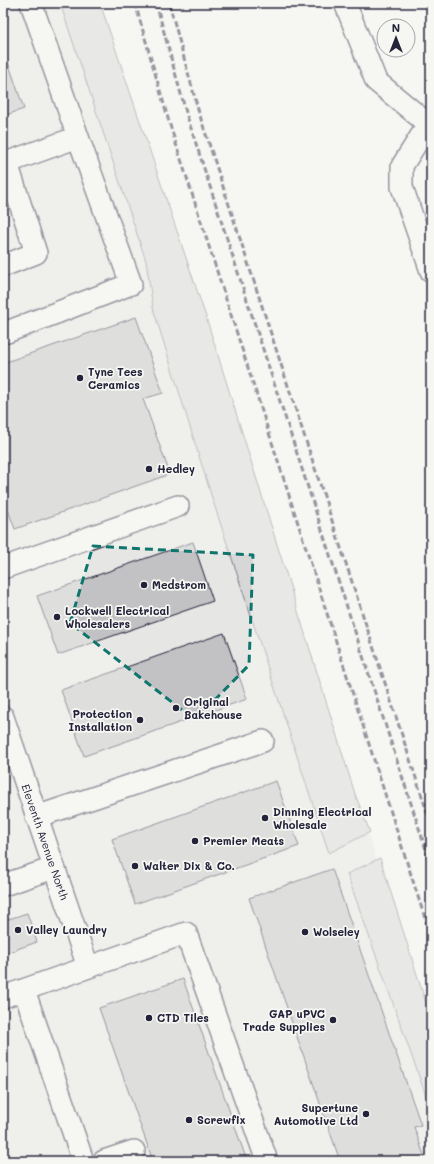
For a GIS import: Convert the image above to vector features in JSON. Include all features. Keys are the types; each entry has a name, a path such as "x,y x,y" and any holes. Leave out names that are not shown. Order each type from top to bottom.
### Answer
{"street":[{"path":"7,332 131,284 31,3"},
{"path":"345,3 376,81 429,122 402,166 402,186 431,271"},
{"path":"3,266 36,252 5,163 78,137"},
{"path":"3,568 178,506"},
{"name":"Eleventh Avenue North","path":"3,717 11,765 36,817 88,967"},
{"path":"36,817 263,741"},
{"path":"3,885 54,868"},
{"path":"3,997 186,933 267,1161"},
{"path":"24,990 83,1161"},
{"path":"104,1161 134,1151"}],"highlighted area":[{"path":"93,546 253,555 249,665 195,720 70,623"}],"shaded area":[{"path":"3,3 100,3 206,317 431,1034 431,1161 3,1161"},
{"path":"60,3 100,3 206,317 355,794 370,832 329,853 213,501 153,308 146,261"},
{"path":"380,858 431,1019 431,1110 347,874"}],"building":[{"path":"3,56 6,56 24,109 3,116"},
{"path":"136,317 163,393 143,399 170,474 15,529 3,496 3,363"},
{"path":"193,542 213,601 58,655 37,596"},
{"path":"224,633 247,699 84,756 61,690"},
{"path":"276,781 299,846 135,904 112,839"},
{"path":"332,869 421,1125 414,1127 426,1161 340,1161 249,898"},
{"path":"27,913 37,942 3,954 3,921"},
{"path":"183,979 247,1161 153,1161 99,1008"}],"railway":[{"path":"135,3 169,122 431,937"},
{"path":"156,3 187,116 431,865"},
{"path":"169,3 199,113 431,824"}],"place":[{"name":"Tyne Tees Ceramics","path":"80,378"},
{"name":"Hedley","path":"149,469"},
{"name":"Medstrom","path":"144,585"},
{"name":"Lockwell Electrical Wholesalers","path":"57,617"},
{"name":"Original Bakehouse","path":"176,708"},
{"name":"Protection Installation","path":"140,720"},
{"name":"Dinning Electrical Wholesale","path":"265,818"},
{"name":"Premier Meats","path":"195,841"},
{"name":"Walter Dix & Co.","path":"135,866"},
{"name":"Valley Laundry","path":"18,930"},
{"name":"Wolseley","path":"305,932"},
{"name":"CTD Tiles","path":"149,1018"},
{"name":"GAP uPVC Trade Supplies","path":"333,1020"},
{"name":"Supertune Automotive Ltd","path":"366,1114"},
{"name":"Screwfix","path":"189,1120"}]}
